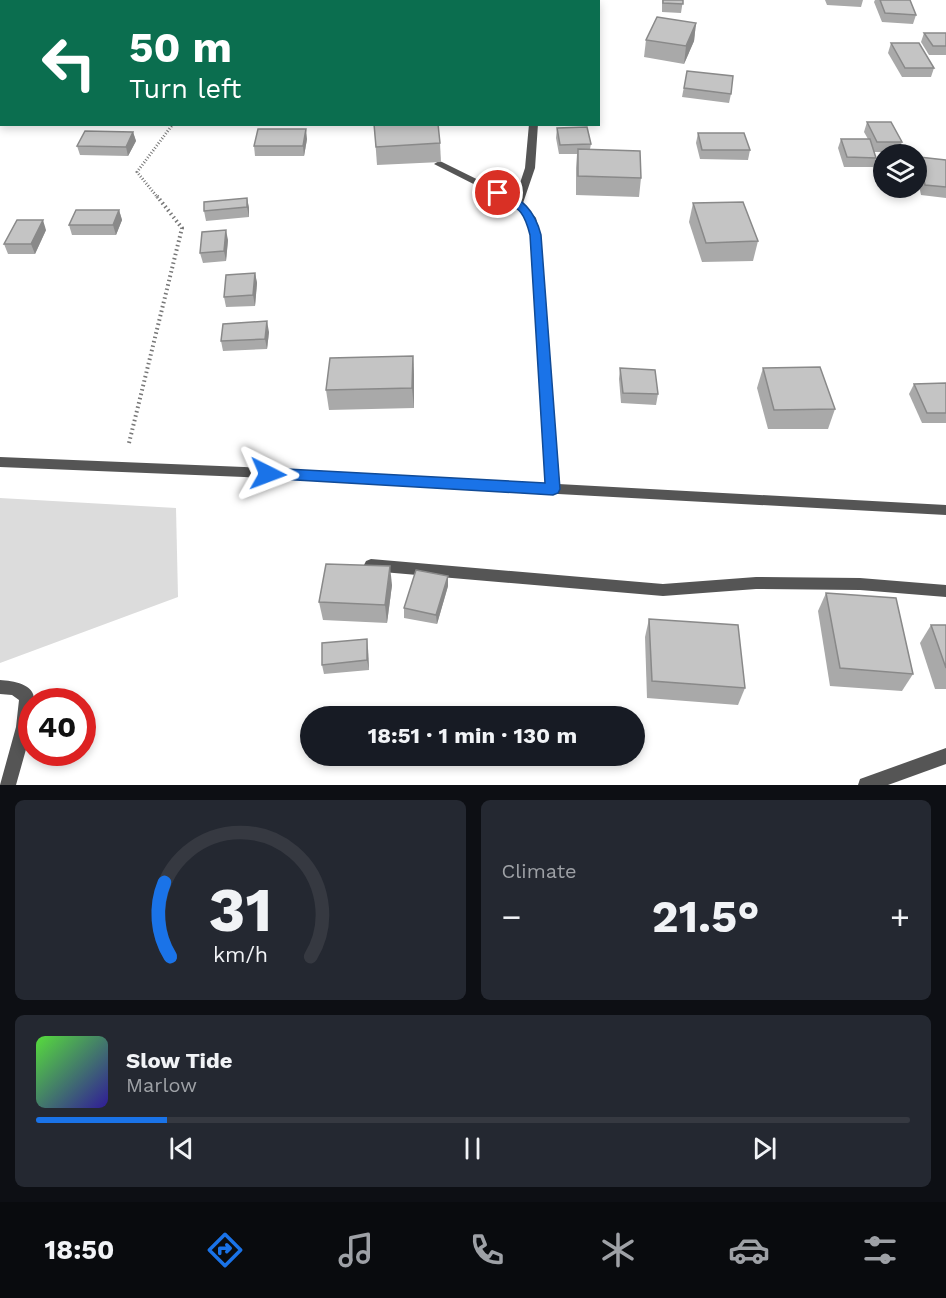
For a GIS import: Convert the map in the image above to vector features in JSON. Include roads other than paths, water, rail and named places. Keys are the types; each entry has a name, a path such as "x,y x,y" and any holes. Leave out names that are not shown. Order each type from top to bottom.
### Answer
{"street":[{"path":"518,202 530,168 534,126"},
{"path":"439,164 518,202 531,218 536,235 553,489"},
{"path":"0,462 946,510"},
{"path":"371,565 663,590 756,583 860,584 946,591"},
{"path":"0,687 15,688 27,697 24,727 8,785"},
{"path":"866,785 946,756"}]}
